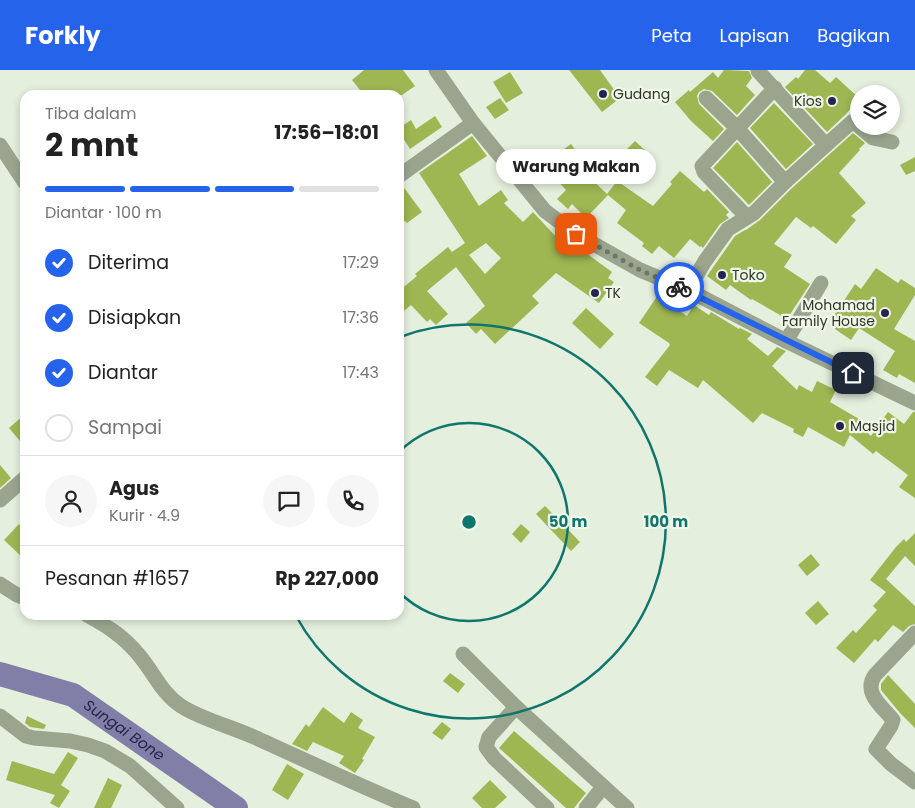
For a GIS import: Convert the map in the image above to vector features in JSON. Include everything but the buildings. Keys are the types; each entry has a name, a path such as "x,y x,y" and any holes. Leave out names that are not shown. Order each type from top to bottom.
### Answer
{"street":[{"path":"436,70 473,123 545,211 576,234 640,270 688,290 786,341 915,403"},
{"path":"758,71 826,145"},
{"path":"747,217 702,168 704,163 775,88"},
{"path":"706,98 737,128 785,182"},
{"path":"404,172 473,123"},
{"path":"688,290 728,229 761,207 785,182 826,145 850,127"},
{"path":"870,135 873,138 892,142"},
{"path":"0,145 20,175"},
{"path":"786,341 821,283"},
{"path":"0,500 20,482"},
{"path":"0,584 20,597"},
{"path":"97,620 110,627 128,643 139,655 168,696 181,706 252,736 350,782 413,808"},
{"path":"915,633 875,675 870,689 873,697 893,720 876,748 890,764 915,782"},
{"path":"463,654 516,707 627,808"},
{"path":"516,707 489,737 487,750 547,808"},
{"path":"0,716 26,736 70,741 105,751 130,766 177,808"},
{"path":"586,808 603,787"}],"waterway":[{"name":"Sungai Bone","path":"0,674 73,695 236,808"}],"way so far":[{"path":"576,234 640,270 679,287"}],"place":[{"name":"Gudang","path":"603,94"},
{"name":"Kios","path":"832,101"},
{"name":"Warung Makan","path":"576,234"},
{"name":"Toko","path":"722,275"},
{"name":"TK","path":"595,293"},
{"name":"Mohamad Family House","path":"885,313"},
{"name":"Masjid","path":"840,426"}],"route":[{"path":"679,287 853,373"}]}
